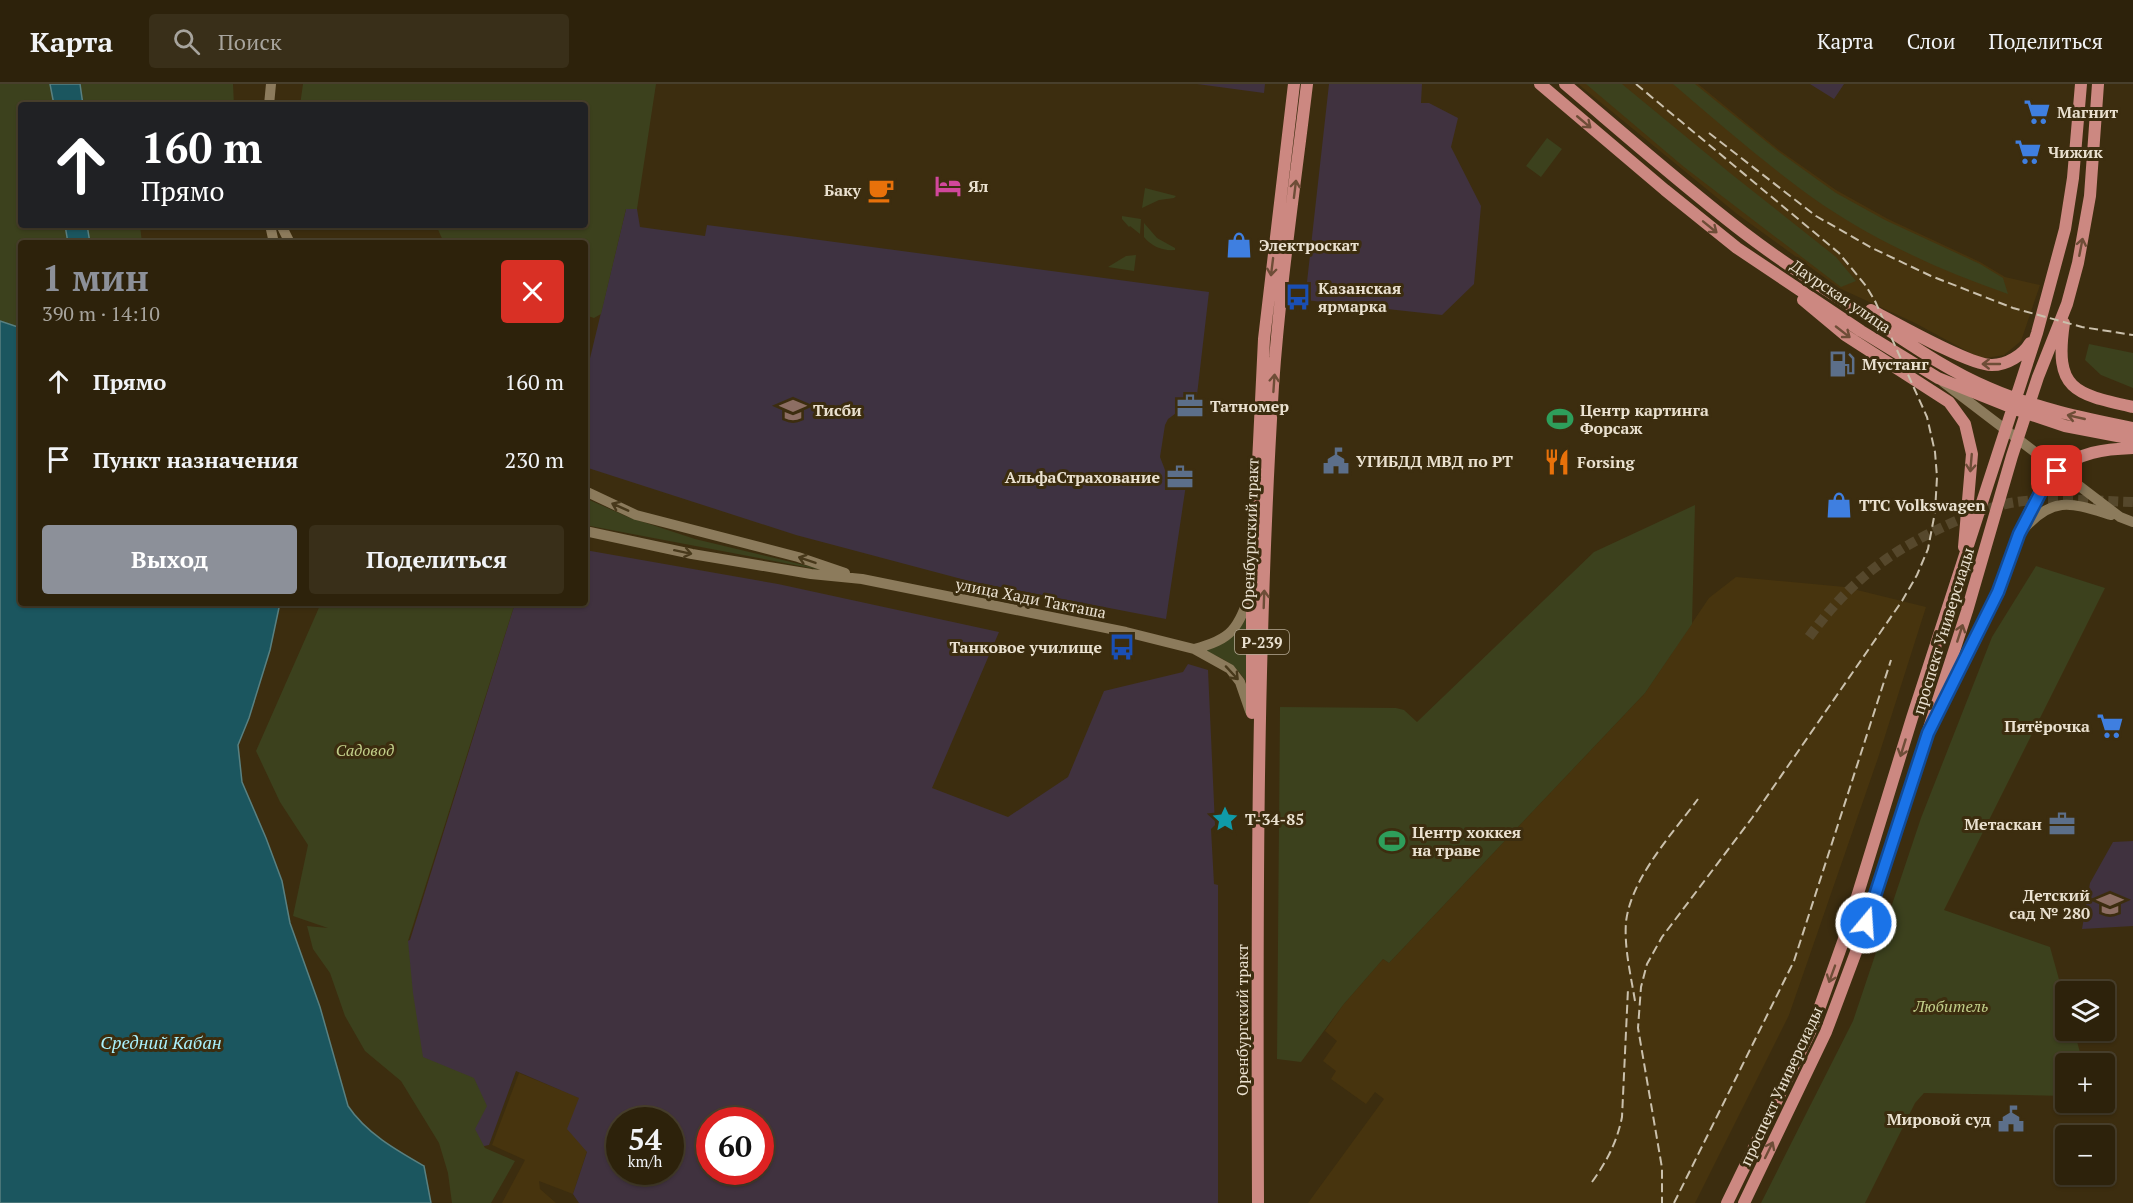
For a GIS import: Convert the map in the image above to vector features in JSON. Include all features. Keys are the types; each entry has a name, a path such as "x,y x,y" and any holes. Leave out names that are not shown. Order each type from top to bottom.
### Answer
{"main road":[{"name":"Оренбургский тракт","path":"1250,1203 1252,587 1264,339 1294,84"},
{"name":"Оренбургский тракт","path":"1258,1203 1260,712 1265,538 1278,338 1307,84"},
{"name":"Даурская улица","path":"1540,84 1737,248 1861,331 1938,378"},
{"name":"Даурская улица","path":"1565,84 1675,178 1793,268"},
{"name":"проспект Универсиады","path":"1727,1203 1813,1026 1844,939 1912,718 2037,333 2066,229 2081,84"},
{"name":"проспект Универсиады","path":"1744,1203 1826,1032 1859,944 1968,611 2012,456 2038,377 2067,304 2078,263 2090,196 2098,84"},
{"path":"1665,190 1675,178"},
{"path":"1793,268 1882,316 1979,364 2002,364 2012,360 2027,348 2037,333"},
{"path":"1793,268 1924,354 1988,388 2050,410 2133,428"},
{"path":"1784,279 1803,300 1845,335 1949,402 1958,413 1968,432 1972,454 1964,561"},
{"path":"2067,304 2061,347 2062,362 2067,377 2081,393 2097,400 2133,407"},
{"path":"1938,378 2065,426 2133,439"},
{"path":"1928,733 1998,592 2019,534 2044,486 2057,471 2078,457 2097,450 2133,448"}],"street":[{"path":"269,102 271,84"},
{"name":"Даурская улица","path":"1938,378 2057,471 2120,517 2133,522"},
{"name":"улица Хади Такташа","path":"588,492 636,514 798,556 862,579"},
{"path":"2019,534 2040,514 2054,506 2068,503 2120,517"},
{"name":"улица Хади Такташа","path":"588,532 692,554 811,574 862,579 1126,632 1194,649 1230,669 1240,682 1252,714"},
{"path":"1194,649 1216,643 1231,632 1252,587"}],"shaded area":[{"path":"1197,84 1265,84 1264,93"},
{"path":"1329,84 1422,84 1421,103 1429,103 1458,118 1451,147 1481,206 1474,284 1442,315 1305,300"},
{"path":"1578,84 1698,84 1779,150 1836,190 1888,219 1980,262 2005,277 2040,285 2021,341 2004,355 1978,357 1915,323 1839,288 1737,214"},
{"path":"1810,84 1844,84 1834,99"},
{"path":"626,209 637,209 640,227 705,236 707,225 1209,292 1195,412 1179,411 1168,419 1160,457 1165,470 1174,476 1187,478 1166,619 969,581 796,535 588,468 588,367"},
{"path":"588,551 778,584 999,632 932,788 1008,817 1068,777 1104,691 1183,672 1188,664 1208,670 1215,825 1211,829 1214,884 1218,885 1218,1203 579,1203 573,1194 587,1152 567,1129 579,1098 516,1071 489,1145 446,1154 387,948 410,940 514,606 588,606"},
{"path":"1736,577 1845,587 1926,607 1878,758 1789,1015 1695,1203 1308,1203 1384,1099 1375,1092 1366,1104 1331,1079 1336,1071 1323,1061 1337,1041 1325,1031 1343,1005 1383,959 1389,963 1645,693 1709,598"},
{"name":"Детский сад № 280","path":"2133,841 2133,926 2082,929 2090,883 2113,842"},
{"path":"519,1073 580,1098 587,1151 573,1194 539,1181 540,1189 556,1203 502,1203 525,1160 492,1145"}],"green space":[{"path":"0,84 50,84 53,102 18,102 18,228 66,228 68,240 18,240 18,327 0,321"},
{"path":"80,84 233,84 234,102 83,102"},
{"path":"303,84 656,84 637,209 626,209 601,314 594,318 588,316 588,240 443,240 437,228 588,228 588,102 300,102"},
{"path":"1586,84 1622,84 1836,257 1856,281 1841,287 1684,167"},
{"path":"1673,84 1695,84 1779,152 1836,193 1885,220 1980,264 2003,278 2008,294 1913,256 1845,219 1765,162"},
{"path":"1547,138 1562,149 1541,177 1526,166"},
{"path":"1145,188 1176,196 1159,200 1142,208"},
{"path":"1122,216 1141,219 1140,234 1129,227"},
{"path":"1144,223 1157,238 1175,250 1158,248 1147,240 1144,237"},
{"path":"88,228 140,228 142,240 90,240"},
{"path":"1136,255 1134,271 1108,267 1126,256"},
{"path":"2089,344 2133,353 2133,388 2101,375 2085,360"},
{"path":"588,499 628,517 695,539 837,573 588,526"},
{"name":"Центр хоккея на траве","path":"1695,505 1692,624 1645,693 1389,963 1383,959 1343,1005 1301,1062 1277,1059 1280,707 1396,708 1404,710 1417,722 1594,552"},
{"name":"Любитель","path":"2036,566 2105,588 1944,910 2050,947 2059,981 2055,981 2055,1041 2077,1041 2080,1053 2055,1053 2055,1096 1924,1093 1915,1103 1865,1203 1761,1203 1853,1021 1921,818 1992,637"},
{"name":"Садовод","path":"320,606 514,606 408,941 423,1057 474,1078 487,1106 475,1129 485,1148 515,1161 491,1203 452,1203 448,1173 439,1143 401,1081 365,1051 345,1016 330,973 313,949 307,926 328,928 293,916 308,845 280,802 256,751"},
{"path":"1246,612 1246,682 1227,662 1201,650 1218,645 1229,638"}],"water":[{"path":"50,84 80,84 83,102 53,102"},
{"path":"66,228 88,228 90,240 68,240"},
{"name":"Средний Кабан","path":"0,321 18,327 18,606 279,606 270,650 249,718 238,745 242,782 282,881 290,923 320,1007 348,1106 373,1133 424,1166 431,1203 0,1203"}],"tunnel":[{"path":"1809,637 1823,618 1869,572 1904,547 1961,519 1993,507 2025,501 2133,502"}],"railway":[{"path":"1636,84 1839,253 1866,286 1875,301 1927,417 1935,452 1937,477 1935,512 1928,549 1902,601 1752,818 1662,937 1647,964 1641,987 1638,1028 1662,1168 1662,1203"},
{"path":"1709,133 1816,216 1872,248 1931,276 2013,308 2082,327 2133,335"},
{"path":"1674,1203 1794,961 1891,660"},
{"path":"1635,1001 1626,942 1626,922 1630,905 1654,857 1698,799"},
{"path":"1592,1182 1611,1151 1622,1117 1628,989"}],"place":[{"name":"Магнит","path":"2037,112"},
{"name":"Чижик","path":"2028,152"},
{"name":"Ял","path":"948,186"},
{"name":"Баку","path":"881,190"},
{"name":"Электроскат","path":"1239,245"},
{"name":"Казанская ярмарка","path":"1298,297"},
{"name":"Мустанг","path":"1842,364"},
{"name":"Татномер","path":"1190,406"},
{"name":"Тисби","path":"793,410"},
{"name":"Центр картинга Форсаж","path":"1560,419"},
{"name":"УГИБДД МВД по РТ","path":"1336,461"},
{"name":"Forsing","path":"1557,462"},
{"name":"АльфаСтрахование","path":"1180,477"},
{"name":"ТТС Volkswagen","path":"1839,505"},
{"name":"Танковое училище","path":"1122,647"},
{"name":"Пятёрочка","path":"2110,726"},
{"name":"T-34-85","path":"1225,819"},
{"name":"Метаскан","path":"2062,824"},
{"name":"Центр хоккея на траве","path":"1392,841"},
{"name":"Детский сад № 280","path":"2110,904"},
{"name":"Мировой суд","path":"2011,1119"}],"route":[{"path":"1866,923 1928,733 1998,592 2019,534 2044,486 2057,471"}]}
